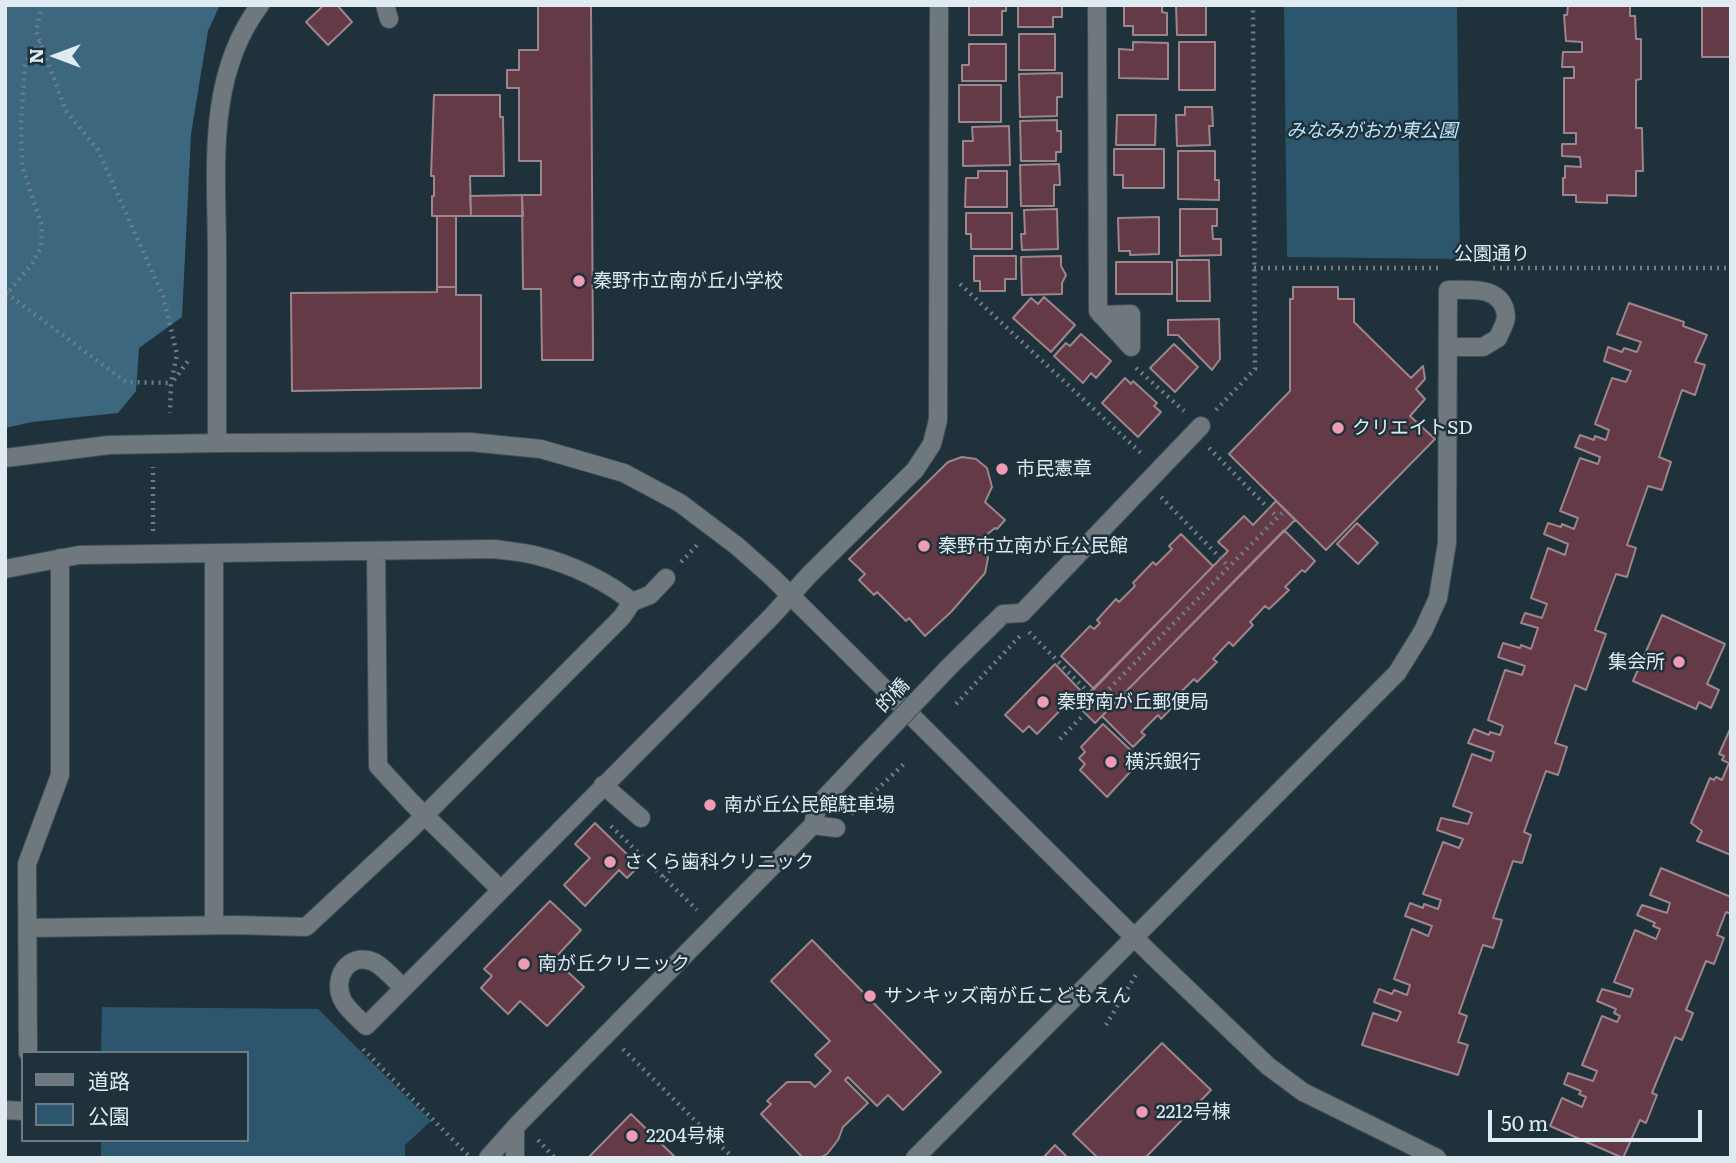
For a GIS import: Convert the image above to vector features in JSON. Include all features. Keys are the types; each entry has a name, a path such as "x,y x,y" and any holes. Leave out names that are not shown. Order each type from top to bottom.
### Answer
{"street":[{"path":"216,443 216,120 229,63 251,17 260,5"},
{"path":"403,988 915,470 932,444 938,420 939,5"},
{"path":"1097,5 1098,311 1131,347"},
{"path":"915,1158 1397,673 1423,631 1438,598 1447,543 1448,347"},
{"name":"的橋","path":"488,1158 515,1127 813,825 818,805 950,666 1003,614 1022,613 1198,429"},
{"path":"5,458 109,446 470,442 541,449 624,473 680,503 737,546 792,596 1268,1066 1303,1092 1437,1158"},
{"path":"5,569 60,558 124,553 494,549 539,556 617,589 632,603"},
{"path":"376,551 378,766 424,815 500,888"},
{"path":"214,553 214,925"},
{"path":"28,1051 27,864 60,775 60,558"},
{"path":"28,928 214,925 306,927 424,815 622,617 632,603 650,595 666,578"},
{"path":"603,785 641,818"},
{"path":"813,825 836,828"},
{"path":"515,1127 515,1158"}],"path":[{"path":"42,5 36,31 66,111 98,150 163,296 177,354 171,383 170,413"},
{"path":"1198,429 1255,369 1253,5"},
{"path":"40,40 25,64 21,125 22,166 42,226 41,248 33,264 6,294 126,382 171,383"},
{"name":"公園通り","path":"1254,268 1452,268"},
{"name":"公園通り","path":"1492,268 1731,268"},
{"path":"955,278 1153,476 1228,567"},
{"path":"1060,738 1279,515 1135,367 1131,347"},
{"path":"171,383 188,361"},
{"path":"153,466 153,513"},
{"path":"956,704 1020,637"},
{"path":"1036,639 1097,701"},
{"path":"836,828 904,764"},
{"path":"608,822 714,926"},
{"path":"663,877 677,863"},
{"path":"1107,1025 1137,972"},
{"path":"607,1034 733,1158"},
{"path":"363,1048 470,1158"}],"green space":[{"name":"みなみがおか東公園","path":"1284,5 1457,5 1460,259 1287,257"},
{"path":"102,1007 318,1009 431,1121 405,1145 405,1158 101,1158 101,1142 248,1142 248,1051 101,1051"}],"shaded area":[{"path":"5,5 220,5 208,31 191,134 182,317 139,348 136,391 118,413 32,422 5,428"}],"building":[{"path":"324,5 337,5 352,22 328,45 306,22"},
{"path":"538,5 591,5 593,360 542,360 541,289 523,289 522,195 541,195 541,161 519,161 519,88 507,88 507,70 519,70 519,50 538,50"},
{"path":"969,5 1006,5 1006,11 1002,11 1002,35 969,35"},
{"path":"1018,5 1062,5 1062,17 1053,17 1053,27 1018,27"},
{"path":"1124,5 1162,5 1162,12 1167,13 1167,35 1133,35 1133,26 1124,26"},
{"path":"1176,5 1206,5 1206,35 1177,35"},
{"path":"1565,5 1630,5 1630,16 1635,16 1636,39 1641,39 1641,79 1636,80 1636,128 1642,128 1643,171 1636,171 1636,196 1607,195 1607,203 1576,202 1576,195 1563,195 1565,166 1581,167 1580,157 1562,156 1562,144 1576,144 1576,133 1564,133 1564,78 1574,78 1574,67 1562,67 1563,52 1582,52 1582,42 1566,41 1564,15 1567,15 1568,6"},
{"path":"1702,5 1731,5 1731,57 1702,57"},
{"path":"1019,34 1055,34 1055,70 1019,70"},
{"path":"1133,42 1168,43 1168,79 1119,78 1119,49 1133,50"},
{"path":"1179,42 1215,42 1215,90 1179,90"},
{"path":"969,44 1006,44 1006,81 962,81 962,65 969,65"},
{"path":"1062,73 1062,97 1057,97 1057,116 1020,117 1019,74"},
{"path":"959,85 1001,85 1001,122 959,122"},
{"path":"434,95 500,95 504,176 470,176 471,216 432,216"},
{"path":"1185,107 1212,107 1210,145 1177,146 1176,115 1185,115"},
{"path":"1117,115 1156,115 1155,145 1116,145"},
{"path":"1057,120 1057,131 1061,131 1061,152 1056,152 1056,161 1021,161 1020,121"},
{"path":"1009,126 1010,165 963,166 963,141 973,141 972,127"},
{"path":"1114,149 1164,149 1164,188 1123,188 1123,175 1114,175"},
{"path":"1178,151 1215,151 1215,180 1219,180 1219,200 1178,199"},
{"path":"1059,164 1060,185 1054,185 1054,206 1021,206 1020,165"},
{"path":"978,171 1007,171 1007,207 965,207 966,178 978,178"},
{"path":"522,195 523,216 471,216 470,196"},
{"path":"1057,209 1058,249 1022,250 1021,234 1025,234 1024,210"},
{"path":"1180,209 1217,209 1217,226 1212,226 1213,239 1221,239 1221,255 1180,256"},
{"path":"966,213 1012,213 1012,249 971,249 971,234 966,234"},
{"path":"437,216 456,216 456,287 437,287"},
{"path":"1159,217 1159,254 1130,255 1130,251 1119,251 1118,218"},
{"path":"974,256 1016,256 1016,279 1005,279 1005,291 980,291 980,281 974,281"},
{"path":"1061,256 1061,266 1066,275 1062,283 1062,294 1022,295 1021,257"},
{"path":"1177,260 1209,260 1210,301 1177,301"},
{"path":"1116,262 1172,262 1172,294 1116,294"},
{"path":"437,287 456,287 456,295 481,295 481,388 292,391 291,293 437,292"},
{"name":"クリエイトSD","path":"1293,287 1338,287 1338,299 1354,299 1354,322 1411,378 1423,366 1425,379 1416,389 1425,399 1410,416 1435,439 1326,550 1229,454 1290,391 1290,299 1293,299"},
{"path":"1044,297 1075,325 1051,352 1013,318 1031,298 1038,304"},
{"path":"1629,303 1684,322 1683,326 1707,335 1695,362 1705,365 1695,395 1682,390 1659,457 1671,462 1662,490 1648,486 1627,545 1636,548 1627,577 1616,574 1595,630 1606,634 1586,690 1575,685 1555,743 1567,747 1558,775 1546,771 1524,832 1531,835 1522,863 1513,861 1493,918 1502,920 1493,948 1483,945 1459,1013 1467,1016 1458,1042 1468,1045 1458,1075 1362,1045 1373,1013 1397,1021 1401,1012 1374,1002 1379,989 1392,994 1394,990 1407,995 1410,985 1394,979 1412,929 1428,936 1432,926 1405,916 1410,903 1423,908 1424,904 1438,909 1441,900 1423,894 1443,842 1459,848 1463,839 1437,830 1441,818 1468,824 1472,813 1453,806 1472,754 1491,761 1494,752 1468,743 1474,729 1489,735 1490,732 1500,735 1503,726 1488,720 1505,670 1522,675 1525,666 1498,657 1503,643 1531,649 1538,628 1521,623 1525,613 1542,618 1547,604 1531,598 1548,548 1565,555 1568,544 1544,534 1548,523 1561,527 1562,524 1574,529 1578,518 1560,511 1580,458 1598,464 1600,457 1575,447 1580,435 1594,440 1595,436 1606,440 1609,430 1595,424 1612,378 1626,382 1631,371 1604,361 1608,347 1622,352 1624,348 1637,352 1641,342 1617,334"},
{"path":"1219,319 1220,359 1212,370 1178,335 1168,335 1168,320"},
{"path":"1081,334 1111,361 1096,378 1091,373 1083,383 1054,356 1066,343 1070,346"},
{"path":"1174,344 1198,367 1175,392 1150,368"},
{"path":"1125,378 1131,384 1133,381 1157,403 1154,406 1161,412 1138,437 1102,403"},
{"name":"秦野市立南が丘公民館","path":"962,457 976,459 987,468 992,487 985,502 1005,520 980,540 984,543 988,558 985,573 951,612 925,636 909,618 906,621 877,592 874,595 859,580 865,574 849,559 948,462"},
{"path":"1276,501 1295,520 1095,723 1077,705 1228,551 1218,542 1244,516 1253,525"},
{"path":"1357,523 1378,543 1358,564 1337,544"},
{"path":"1284,530 1315,561 1285,587 1289,590 1269,609 1265,606 1250,622 1253,625 1233,646 1229,642 1213,659 1217,662 1197,682 1194,679 1177,696 1180,699 1161,719 1158,715 1141,732 1145,735 1133,747 1102,716"},
{"path":"1181,534 1213,566 1094,689 1061,656 1090,626 1094,629 1100,623 1097,620 1116,599 1119,602 1153,562 1156,565 1172,549 1169,546"},
{"name":"集会所","path":"1662,615 1725,644 1707,684 1719,690 1711,708 1699,702 1696,709 1633,681"},
{"name":"秦野南が丘郵便局","path":"1055,664 1080,690 1037,734 1029,726 1023,732 1005,715"},
{"name":"横浜銀行","path":"1103,724 1141,760 1107,797 1080,770 1085,764 1079,758 1085,752 1081,747"},
{"path":"1731,727 1731,855 1697,841 1702,831 1691,823 1710,778 1722,780 1729,763 1722,760 1724,756 1719,754"},
{"name":"さくら歯科クリニック","path":"595,823 639,866 627,878 619,870 585,906 564,885 590,858 575,844"},
{"path":"1661,868 1731,897 1731,914 1726,912 1717,935 1724,938 1714,964 1706,961 1686,1010 1693,1013 1682,1040 1675,1037 1652,1093 1657,1095 1646,1123 1640,1120 1623,1158 1550,1126 1562,1098 1582,1107 1586,1097 1579,1094 1581,1091 1564,1084 1568,1073 1593,1081 1597,1071 1582,1065 1602,1016 1617,1022 1620,1016 1614,1013 1616,1009 1597,1001 1602,989 1630,997 1633,989 1614,982 1635,930 1656,939 1660,929 1653,926 1655,923 1637,915 1642,905 1667,913 1670,903 1650,895"},
{"name":"南が丘クリニック","path":"550,901 581,930 554,959 584,987 547,1026 520,1001 508,1014 481,988 492,976 484,969"},
{"path":"812,940 941,1072 903,1110 888,1095 877,1106 848,1077 845,1080 868,1103 843,1127 838,1140 827,1154 820,1158 803,1158 761,1114 771,1104 767,1101 787,1082 810,1082 815,1087 831,1071 815,1055 830,1041 771,981"},
{"name":"2212号棟","path":"1162,1043 1211,1090 1145,1158 1098,1158 1073,1134"},
{"name":"2204号棟","path":"631,1114 676,1158 588,1158"},
{"path":"1055,1145 1068,1158 1043,1158"}],"place":[{"name":"秦野市立南が丘小学校","path":"579,281"},
{"name":"クリエイトSD","path":"1338,428"},
{"name":"市民憲章","path":"1002,469"},
{"name":"秦野市立南が丘公民館","path":"924,546"},
{"name":"集会所","path":"1679,662"},
{"name":"秦野南が丘郵便局","path":"1043,702"},
{"name":"横浜銀行","path":"1111,762"},
{"name":"南が丘公民館駐車場","path":"710,805"},
{"name":"さくら歯科クリニック","path":"610,862"},
{"name":"南が丘クリニック","path":"524,964"},
{"name":"サンキッズ南が丘こどもえん","path":"870,996"},
{"name":"2212号棟","path":"1142,1112"},
{"name":"2204号棟","path":"632,1136"}]}
